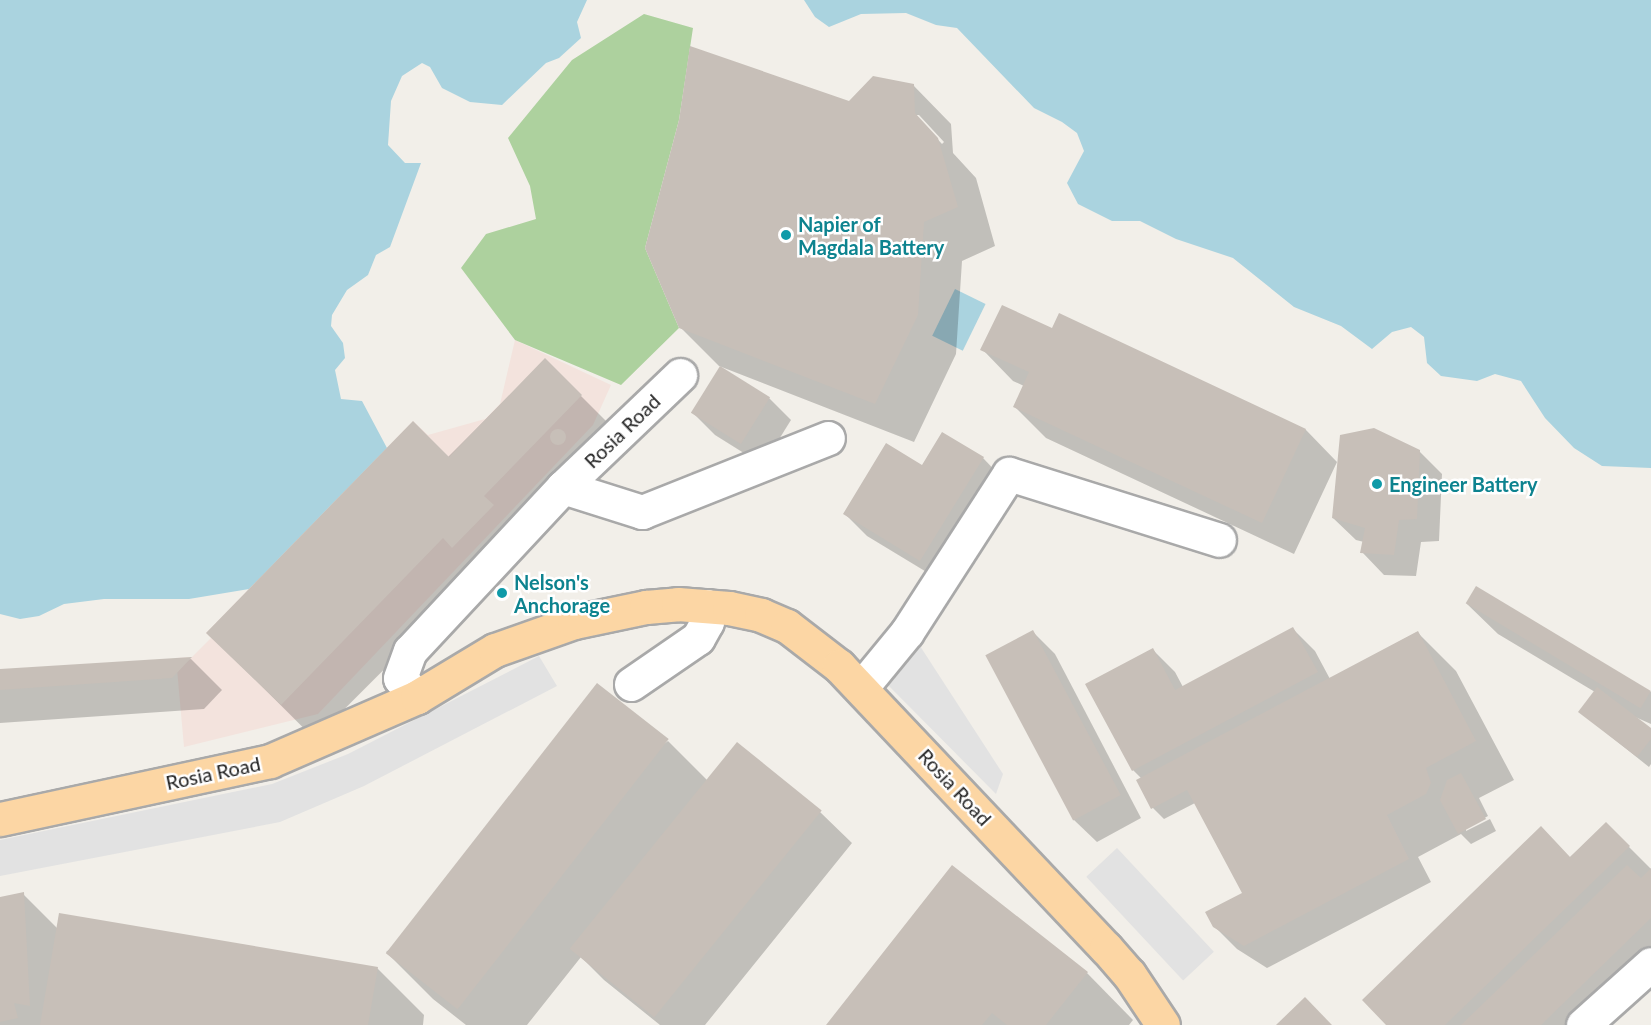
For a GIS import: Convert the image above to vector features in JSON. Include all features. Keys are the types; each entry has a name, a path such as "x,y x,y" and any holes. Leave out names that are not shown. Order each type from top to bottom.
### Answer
{"main road":[{"name":"Rosia Road","path":"0,819 270,762 417,697 495,650 574,622 646,607 707,606 761,615 787,626 839,666 861,688 1106,948 1150,1016"}],"lane":[{"name":"Rosia Road","path":"417,697 400,678 410,651 563,487 680,375"},
{"name":"Rosia Road","path":"563,487 642,512 828,438"},
{"path":"861,688 907,632 1009,474 1219,540"},
{"path":"631,684 698,638 707,622 707,606"},
{"path":"1583,1025 1651,964"}],"shaded area":[{"path":"515,340 611,385 593,425 318,714 184,747 176,658 192,657 211,638 206,633 413,421 428,435 485,419 500,404"},
{"path":"920,646 1003,774 996,794 882,679"},
{"path":"539,656 557,686 364,786 280,822 0,876 0,840 272,784 348,754"},
{"path":"1117,848 1214,952 1183,980 1086,877"}],"green space":[{"path":"644,14 693,28 679,120 645,248 679,328 621,385 515,340 461,268 486,234 536,219 530,186 508,138 572,60"}],"water":[{"path":"0,0 587,0 577,22 581,38 559,58 546,63 502,105 470,102 442,88 430,67 422,63 402,76 391,101 388,145 405,163 421,163 390,247 376,255 368,275 347,290 332,315 331,326 343,343 345,358 335,370 341,399 362,401 387,448 249,589 189,599 104,599 64,604 39,616 20,619 0,614"},
{"path":"804,0 1651,0 1651,468 1602,466 1574,448 1545,418 1521,381 1495,374 1477,381 1441,376 1427,363 1424,337 1411,327 1392,332 1372,349 1341,326 1294,307 1233,258 1176,239 1140,221 1112,221 1078,204 1067,183 1084,151 1077,133 1062,122 1034,108 957,28 936,25 906,13 861,14 829,27 815,17"},
{"path":"955,289 986,304 963,351 932,336"}],"building":[{"name":"Napier of Magdala Battery","path":"690,46 849,101 873,76 914,84 915,113 938,138 958,207 924,222 918,315 875,404 679,328 645,248 679,120"},
{"path":"1002,305 1052,328 1059,313 1306,429 1262,523 1013,407 1029,372 980,350"},
{"path":"545,358 582,395 484,496 494,505 452,548 443,538 281,705 206,633 413,421 449,457"},
{"path":"720,366 770,397 741,444 691,413"},
{"name":"Engineer Battery","path":"1374,428 1420,450 1417,519 1399,520 1394,555 1360,553 1365,528 1332,518 1340,435"},
{"path":"558,429 566,437 558,445 550,437"},
{"path":"942,432 984,457 920,561 843,514 886,443 922,465"},
{"path":"1476,586 1651,691 1641,708 1466,603"},
{"path":"1293,627 1318,672 1132,771 1085,684 1153,648 1175,690"},
{"path":"1033,630 1121,795 1073,820 985,655"},
{"path":"1418,631 1476,741 1426,768 1431,783 1426,794 1387,815 1409,859 1244,946 1213,927 1205,912 1242,893 1187,790 1151,809 1136,780"},
{"path":"192,657 172,678 0,690 0,669"},
{"path":"597,683 669,739 458,1009 386,953"},
{"path":"1597,687 1651,728 1651,739 1637,757 1578,712"},
{"path":"737,742 822,811 654,1017 570,949"},
{"path":"1461,773 1486,819 1458,834 1440,800 1447,780"},
{"path":"1606,822 1630,846 1445,1025 1386,1025 1362,1000 1541,826 1570,857"},
{"path":"952,865 1088,972 1046,1025 1007,1025 992,1013 982,1025 826,1025"},
{"path":"1627,865 1641,878 1651,868 1651,918 1541,1025 1461,1025"},
{"path":"24,892 30,1006 14,1003 18,1018 0,1022 0,897"},
{"path":"59,913 378,967 368,1025 40,1025"},
{"path":"1305,997 1332,1025 1276,1025"}],"place":[{"name":"Napier of Magdala Battery","path":"786,235"},
{"name":"Engineer Battery","path":"1377,484"},
{"name":"Nelson's Anchorage","path":"502,593"}]}
